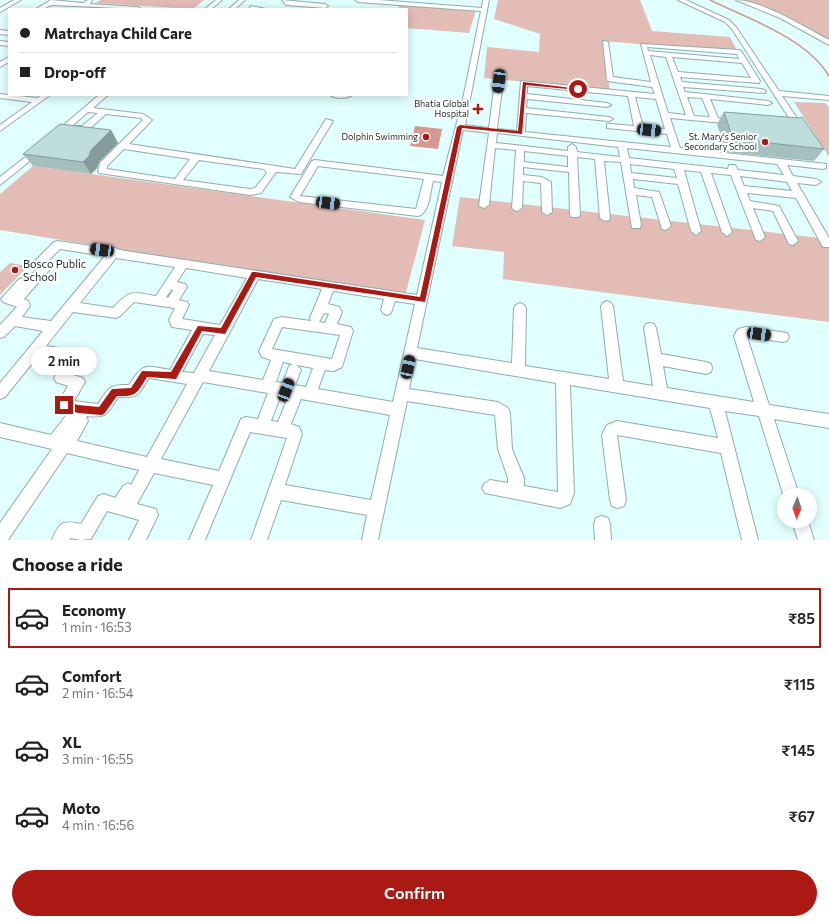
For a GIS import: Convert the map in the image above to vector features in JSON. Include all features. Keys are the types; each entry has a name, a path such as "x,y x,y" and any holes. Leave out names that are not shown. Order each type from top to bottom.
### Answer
{"street":[{"path":"0,10 18,0"},
{"path":"84,5 93,0"},
{"path":"209,8 219,0"},
{"path":"233,8 242,0"},
{"path":"251,8 260,0"},
{"path":"286,0 284,1 286,3 325,6"},
{"path":"358,0 484,4 460,127 447,180 370,540"},
{"path":"681,0 731,24 804,135"},
{"path":"739,0 787,20 829,43"},
{"path":"41,8 53,1 124,8"},
{"path":"605,42 610,79 656,85"},
{"path":"646,53 668,54 693,66 756,81 740,53 736,51 644,44 646,53 676,150"},
{"path":"668,54 691,118"},
{"path":"675,74 693,66 745,61"},
{"path":"484,205 499,81"},
{"path":"521,133 524,83 605,92 660,96"},
{"path":"678,84 762,91"},
{"path":"605,92 612,143"},
{"path":"777,93 794,93 800,96 828,96"},
{"path":"631,94 639,129"},
{"path":"682,94 768,102"},
{"path":"0,96 38,100"},
{"path":"0,129 44,96"},
{"path":"0,182 103,96"},
{"path":"523,96 607,105"},
{"path":"706,96 715,120"},
{"path":"87,110 143,116 148,120 103,165 102,171 253,192 260,189 271,175 272,171 269,168"},
{"path":"522,110 610,122 639,129 671,132"},
{"path":"66,127 84,129 104,112"},
{"path":"665,115 745,123"},
{"path":"0,120 10,121"},
{"path":"123,146 298,172 329,120"},
{"path":"460,127 823,166"},
{"path":"572,139 575,215"},
{"path":"622,144 636,225"},
{"path":"491,145 816,182"},
{"path":"517,208 520,148"},
{"path":"815,153 829,175"},
{"path":"727,155 760,237"},
{"path":"178,182 197,156"},
{"path":"599,157 605,218"},
{"path":"780,161 827,244"},
{"path":"429,177 421,210 418,213 299,199 295,197 315,163 429,177 447,180"},
{"path":"519,164 573,170"},
{"path":"678,166 696,231"},
{"path":"705,169 727,232"},
{"path":"628,176 682,182"},
{"path":"518,177 542,180 546,182 547,212"},
{"path":"741,189 799,196"},
{"path":"630,190 656,194 666,226"},
{"path":"747,204 776,208 793,240"},
{"path":"0,333 13,321 24,306 24,304 7,299 58,245 116,252 422,300"},
{"path":"0,393 116,252"},
{"path":"161,294 184,263"},
{"path":"123,508 199,378 255,274"},
{"path":"169,284 181,287 172,303"},
{"path":"329,286 318,313 335,310 336,312 329,328"},
{"path":"387,310 391,296"},
{"path":"71,307 113,314 132,297 172,303 184,305 175,320 176,323 200,326 200,328 223,332"},
{"path":"607,306 617,387"},
{"path":"518,371 520,308"},
{"path":"13,321 54,328"},
{"path":"279,322 347,331 336,364 321,364 280,356 266,353 265,351 279,322"},
{"path":"173,376 200,328"},
{"path":"650,328 661,394"},
{"path":"783,337 746,332 742,333 740,336 762,411 789,488"},
{"path":"36,350 74,355 61,378 78,383 64,405 80,413 101,411 115,392 130,393 134,391 145,373 199,378 287,390 399,410"},
{"path":"411,353 829,421"},
{"path":"280,356 287,390"},
{"path":"655,359 706,368"},
{"path":"262,427 287,390 321,364"},
{"path":"282,430 287,390 294,370"},
{"path":"490,488 560,500 564,498 566,493 563,378"},
{"path":"402,394 498,409 503,413 505,449 516,478 516,492"},
{"path":"716,403 750,540"},
{"path":"0,537 62,444 81,421 80,413"},
{"path":"197,540 246,424 294,432 295,434 259,540"},
{"path":"618,500 609,435 612,430 617,428 727,447"},
{"path":"0,430 148,464 223,479"},
{"path":"276,491 377,509"},
{"path":"60,540 67,529 85,533 104,502 150,515 137,540"},
{"path":"602,524 603,540"},
{"path":"802,528 806,540"}],"shaded area":[{"path":"101,0 204,0 194,8 96,3"},
{"path":"498,0 640,0 652,31 730,37 738,52 602,41 610,90 484,78 487,47 539,52 540,34 494,19"},
{"path":"734,0 829,0 829,43 789,21"},
{"path":"400,5 476,10 469,33 408,28 408,8 398,8"},
{"path":"794,102 825,103 829,107 829,157"},
{"name":"Dolphin Swimming","path":"415,126 442,129 438,149 410,146"},
{"path":"33,166 425,220 405,296 0,230 0,194"},
{"path":"460,197 829,239 829,322 503,279 504,252 452,246"},
{"path":"10,263 28,266 0,295 0,272"}],"building":[{"path":"724,112 802,117 824,149 733,139"},
{"path":"60,124 111,130 91,150 89,156 83,162 23,154"}],"waterway":[{"path":"710,0 759,22 792,40 819,63 829,76"}],"place":[{"name":"Bhatia Global Hospital","path":"478,109"},
{"name":"Dolphin Swimming","path":"426,137"},
{"name":"St. Mary's Senior Secondary School","path":"765,142"},
{"name":"Bosco Public School","path":"15,270"}],"route":[{"path":"64,405 98,412 103,410 113,393 116,391 130,393 134,391 145,373 148,372 173,376 200,328 223,332 255,274 422,300 447,180 460,127 521,133 524,83 578,89"}]}
